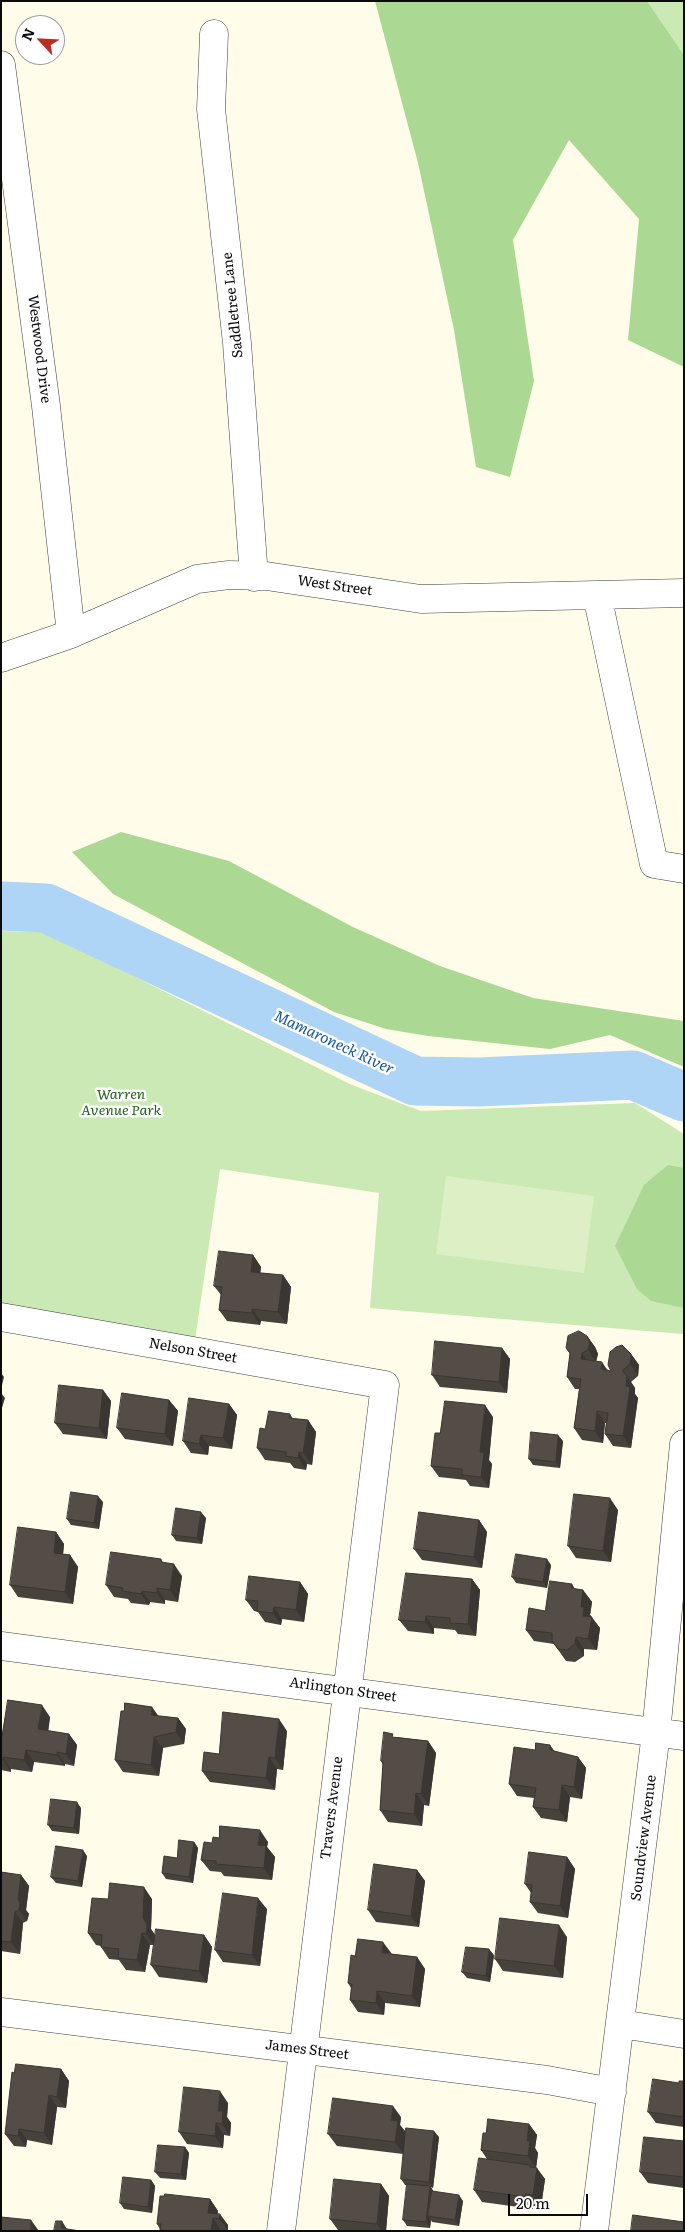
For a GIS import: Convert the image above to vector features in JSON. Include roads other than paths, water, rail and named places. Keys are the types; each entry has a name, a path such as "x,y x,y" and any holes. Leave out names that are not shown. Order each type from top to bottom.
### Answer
{"street":[{"name":"Saddletree Lane","path":"214,34 211,109 237,343 254,577"},
{"name":"Westwood Drive","path":"1,65 46,406 71,634"},
{"name":"West Street","path":"1,658 71,634 197,579 230,575 266,576 421,598 684,593"},
{"path":"597,595 654,864 684,870"},
{"name":"Nelson Street","path":"1,1317 385,1386"},
{"name":"Travers Avenue","path":"281,2231 385,1386"},
{"name":"Soundview Avenue","path":"594,2231 656,1733 684,1444"},
{"name":"Arlington Street","path":"1,1646 684,1736"},
{"name":"James Street","path":"1,2012 546,2080 612,2092"},
{"path":"621,2024 684,2034"}],"waterway":[{"name":"Mamaroneck River","path":"1,906 46,908 415,1081 479,1082 633,1075 684,1097"}],"park label":[{"name":"Warren Avenue Park","path":"121,1104"}]}
